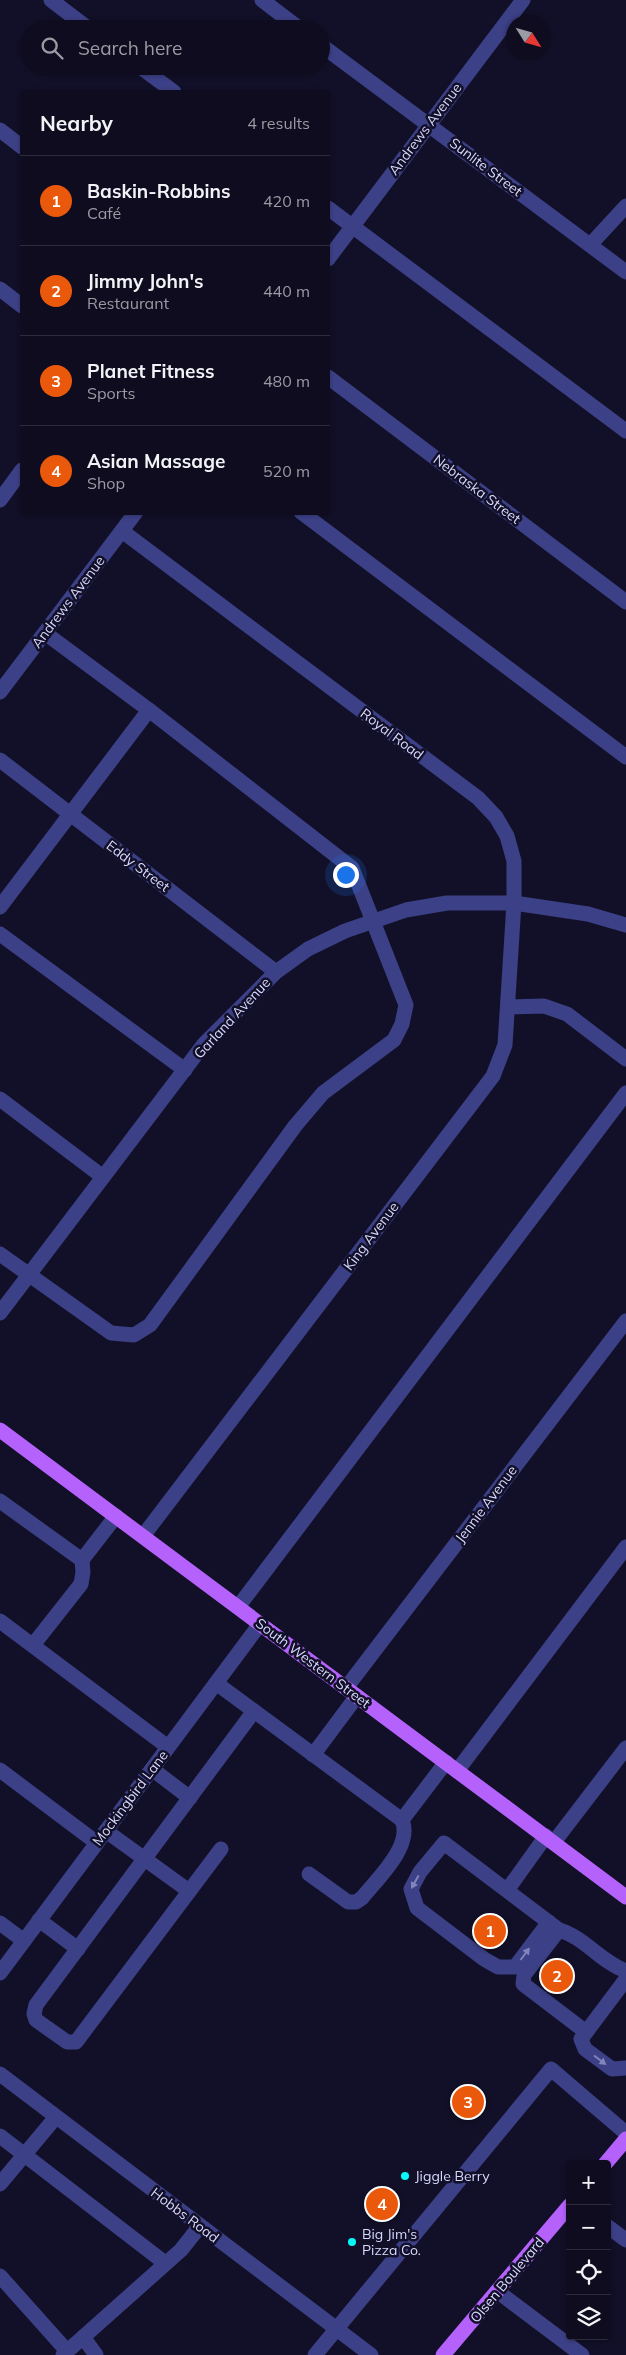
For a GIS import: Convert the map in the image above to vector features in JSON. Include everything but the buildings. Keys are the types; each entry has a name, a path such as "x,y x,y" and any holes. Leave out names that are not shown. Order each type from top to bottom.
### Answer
{"main road":[{"name":"South Western Street","path":"0,1430 626,1897"},
{"path":"608,2160 626,2139"},
{"name":"Olsen Boulevard","path":"443,2355 566,2210"}],"street":[{"path":"51,0 77,20"},
{"path":"262,0 288,20"},
{"name":"Andrews Avenue","path":"330,256 523,0"},
{"name":"Sunlite Street","path":"330,52 626,272"},
{"path":"151,75 171,90"},
{"path":"0,130 20,145"},
{"path":"590,245 626,206"},
{"path":"330,210 626,430"},
{"path":"0,289 20,304"},
{"name":"Nebraska Street","path":"330,379 626,602"},
{"path":"0,500 20,473"},
{"name":"Andrews Avenue","path":"0,692 134,515"},
{"path":"305,515 626,757"},
{"name":"Royal Road","path":"122,531 478,798 496,817 507,836 514,861 514,903"},
{"path":"0,1254 28,1276 111,1333 134,1335 150,1325 295,1126 323,1093 394,1040 402,1024 406,1005 352,868 149,710 45,633"},
{"path":"0,907 149,710"},
{"name":"Eddy Street","path":"0,760 276,972"},
{"name":"Garland Avenue","path":"0,1313 204,1044 276,972 308,950 345,931 406,910 447,903 514,903"},
{"path":"514,903 588,914 626,925"},
{"name":"King Avenue","path":"143,1536 492,1076 505,1045 514,903"},
{"path":"0,934 185,1070"},
{"path":"508,1007 544,1006 566,1014 626,1059"},
{"path":"238,1607 626,1093"},
{"path":"0,1099 103,1177"},
{"name":"Jennie Avenue","path":"313,1755 352,1692 626,1320"},
{"path":"0,1501 82,1560"},
{"path":"33,1645 81,1584 82,1560 116,1516"},
{"path":"402,1820 451,1766 626,1547"},
{"path":"0,1620 168,1748"},
{"name":"Mockingbird Lane","path":"0,1973 260,1624"},
{"path":"216,1683 402,1820 405,1828 405,1838 401,1849 362,1898 356,1902 348,1902 308,1874"},
{"path":"221,1849 76,2042 67,2042 36,2020 34,2014 36,2005 254,1712"},
{"path":"508,1889 626,1748"},
{"path":"152,1769 190,1798"},
{"path":"0,1770 97,1844"},
{"path":"106,1831 189,1891"},
{"path":"554,1926 514,1968 498,1967 484,1959 417,1908 411,1889 420,1872 444,1843 508,1889 554,1926 568,1932 616,1967 626,1971"},
{"path":"40,1920 78,1949"},
{"path":"0,1923 24,1941"},
{"path":"554,1926 524,1975 586,2032"},
{"path":"626,1979 586,2032 585,2049 612,2069 626,2068"},
{"path":"315,2355 552,2069 626,2133"},
{"name":"Hobbs Road","path":"0,2074 371,2355"},
{"path":"0,2184 56,2117"},
{"path":"0,2136 165,2263"},
{"path":"0,2276 65,2353 181,2250 200,2226"},
{"path":"611,2229 626,2240"},
{"path":"498,2291 582,2355"},
{"path":"83,2337 96,2355"}],"place":[{"name":"Baskin-Robbins","path":"490,1931"},
{"name":"Jimmy John's","path":"557,1976"},
{"name":"Planet Fitness","path":"468,2102"},
{"name":"Jiggle Berry","path":"405,2176"},
{"name":"Asian Massage","path":"382,2204"},
{"name":"Big Jim's Pizza Co.","path":"352,2242"}]}
